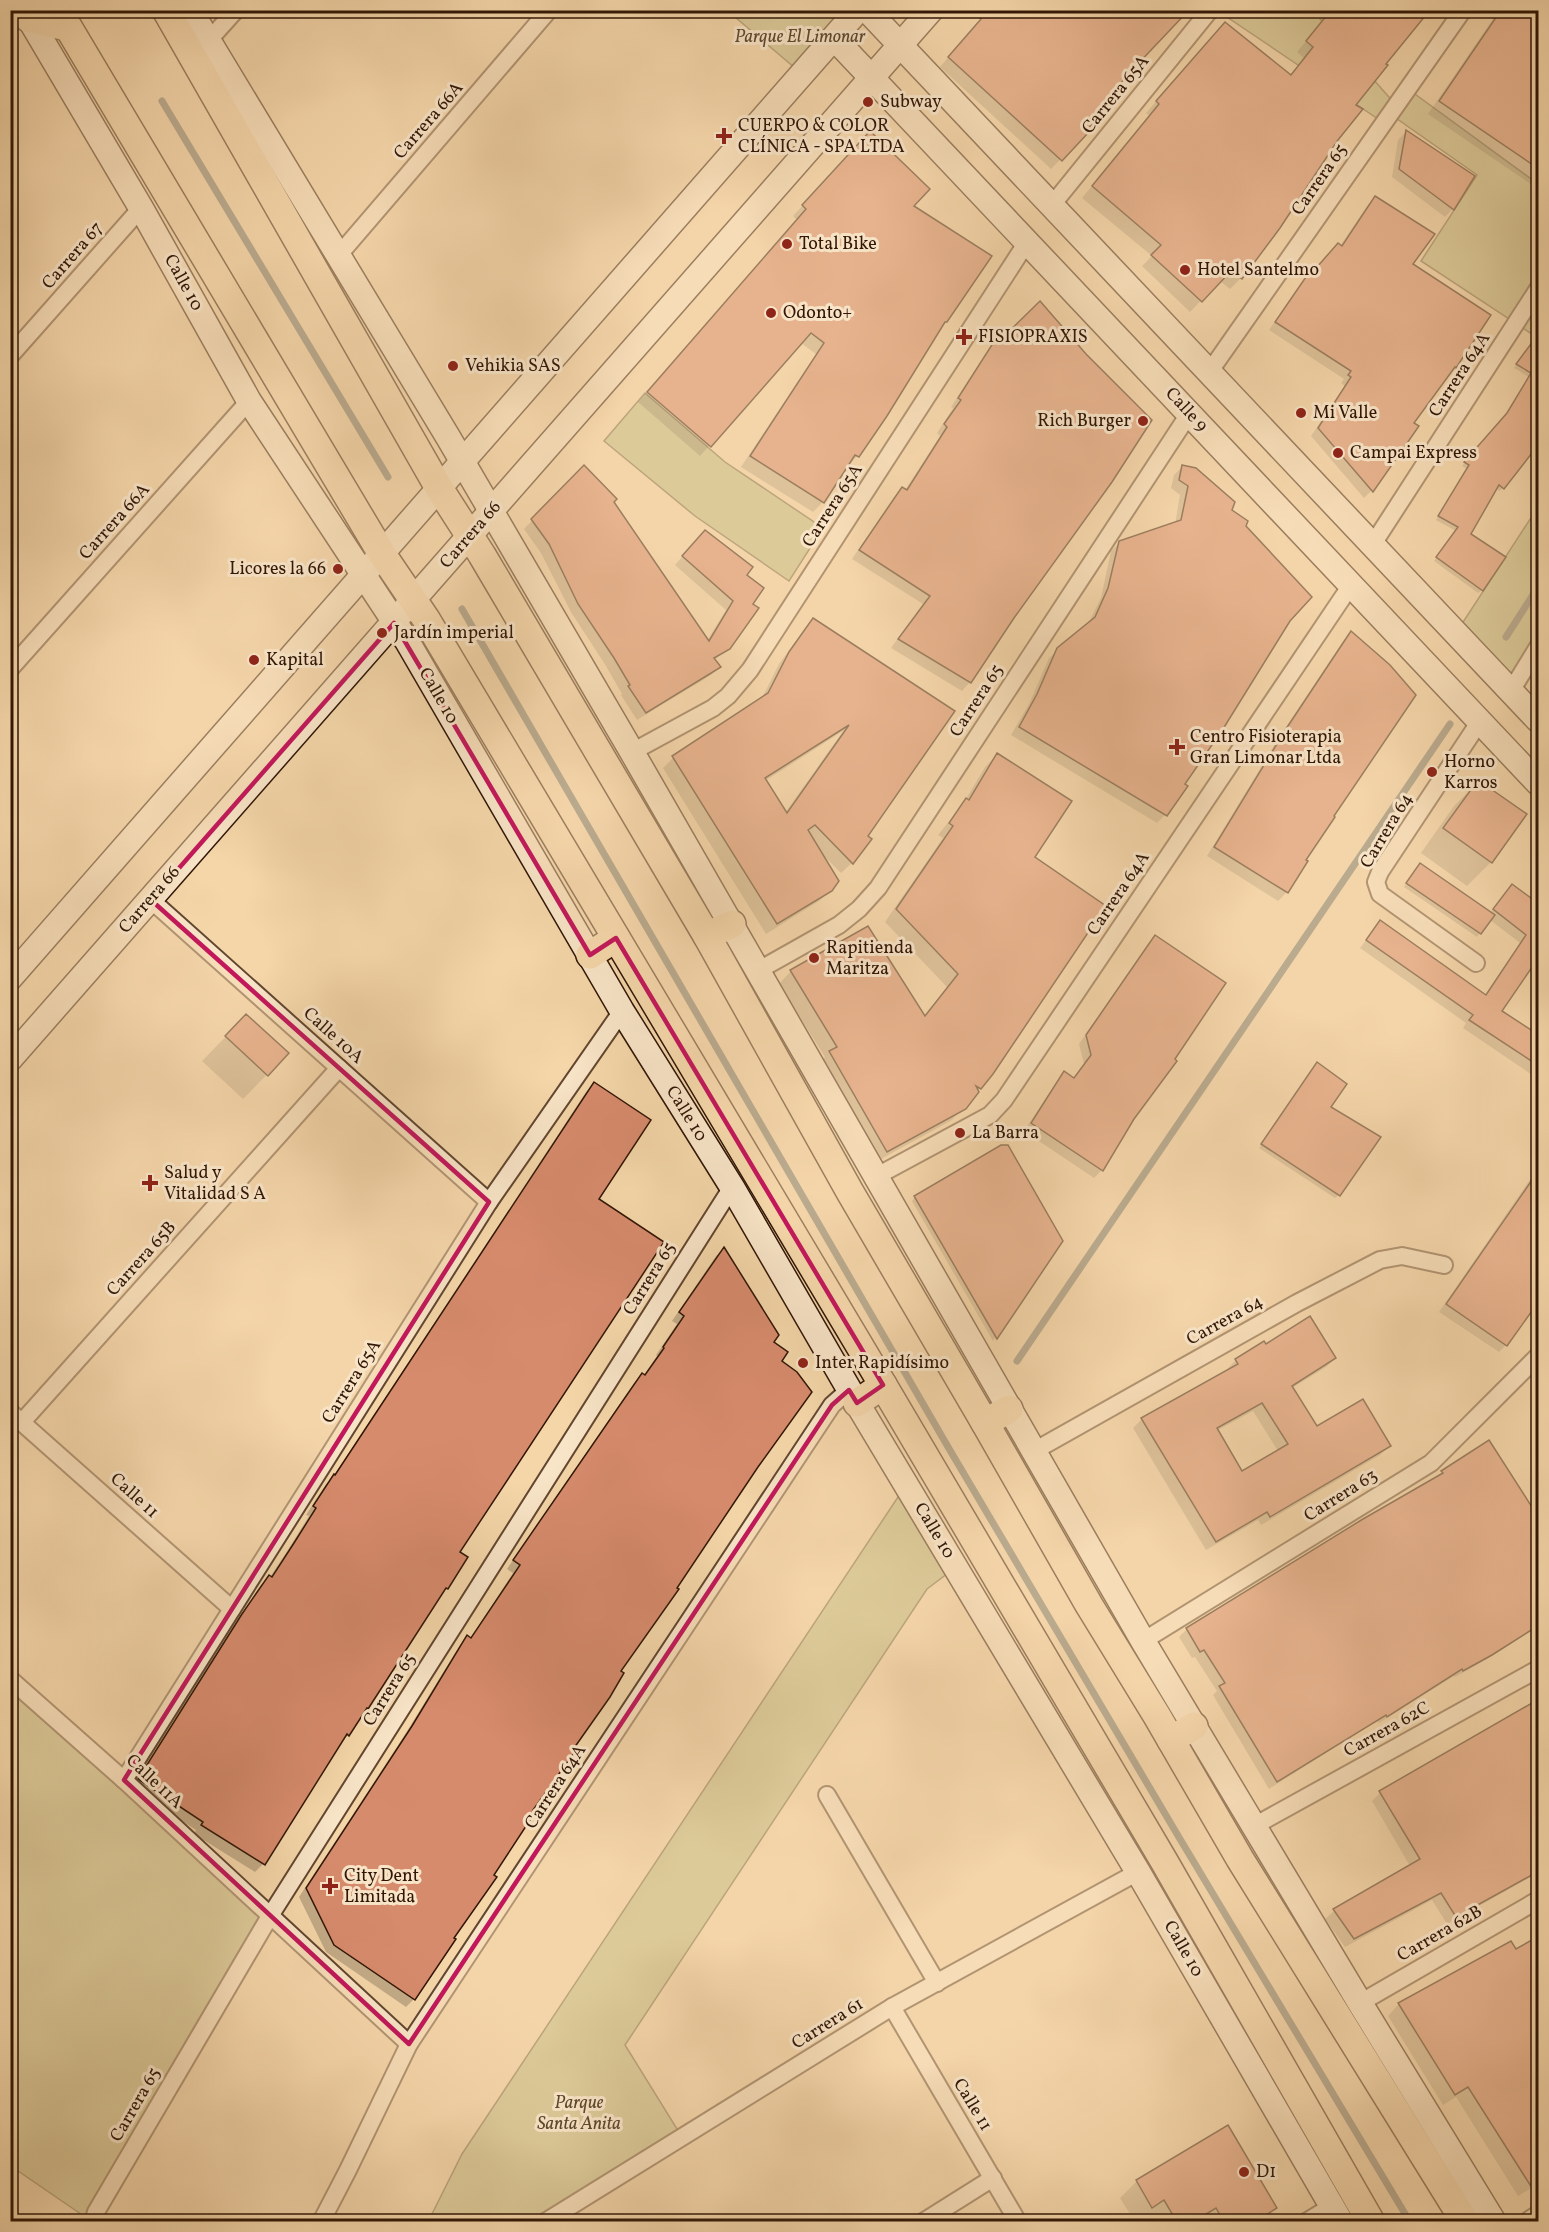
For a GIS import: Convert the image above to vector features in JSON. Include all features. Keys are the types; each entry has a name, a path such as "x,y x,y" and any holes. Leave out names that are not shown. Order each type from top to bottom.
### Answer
{"main road":[{"path":"26,14 63,19"},
{"path":"173,15 439,488 707,936 850,1192 1089,1605 1240,1859 1423,2129 1465,2222"},
{"name":"Calle 10","path":"63,19 382,554 414,600 883,1385 1164,1860 1366,2219"},
{"path":"707,936 732,924"},
{"path":"590,955 616,938"},
{"path":"853,1396 883,1385"},
{"path":"985,1423 1009,1409"},
{"path":"1171,1740 1194,1726"}],"street":[{"path":"208,41 236,10"},
{"name":"Carrera 66A","path":"338,256 549,10"},
{"path":"10,978 858,10"},
{"path":"867,10 1539,720"},
{"name":"Carrera 66","path":"10,1059 931,10"},
{"name":"Carrera 65A","path":"1052,205 1210,10"},
{"name":"Carrera 65","path":"1210,371 1463,10"},
{"name":"Calle 10","path":"26,14 141,208 249,400 394,623 622,1011 732,1187 853,1396 1138,1872 1337,2214"},
{"path":"173,15 208,41 448,437 461,464 759,970 875,1177 1143,1641 1360,2003 1423,2129 1494,2222"},
{"name":"Calle 9","path":"834,38 1539,783"},
{"name":"Carrera 67","path":"10,356 141,208"},
{"name":"Carrera 65A","path":"632,752 713,708 728,696 750,670 1027,242"},
{"name":"Carrera 64A","path":"1372,544 1539,289"},
{"name":"Carrera 66A","path":"10,669 249,400"},
{"name":"Carrera 65","path":"759,970 839,925 859,909 878,888 1190,414"},
{"name":"Carrera 64A","path":"875,1177 990,1115 1004,1100 1351,585"},
{"path":"1511,691 1539,647"},
{"name":"Carrera 64","path":"1476,963 1380,894 1376,882 1380,872 1480,721"},
{"name":"Calle 10A","path":"151,900 489,1202"},
{"name":"Carrera 65A","path":"124,1780 489,1202 622,1011"},
{"name":"Carrera 65B","path":"16,1418 339,1068"},
{"name":"Carrera 65","path":"99,2218 270,1916 732,1187"},
{"name":"Carrera 64","path":"1034,1451 1297,1303 1380,1260 1402,1256 1444,1265"},
{"name":"Carrera 63","path":"1143,1641 1431,1463 1539,1356"},
{"name":"Carrera 64A","path":"321,2222 409,2044 832,1405 853,1396"},
{"name":"Calle 11","path":"16,1418 232,1609"},
{"name":"Carrera 62C","path":"1254,1826 1539,1669"},
{"name":"Calle 11A","path":"10,1679 124,1780 409,2044"},
{"path":"827,1795 937,1983"},
{"name":"Carrera 61","path":"545,2222 892,2007 1138,1872"},
{"name":"Carrera 62B","path":"1360,2003 1539,1900"},
{"name":"Calle 11","path":"892,2007 1018,2222"},
{"path":"923,2222 993,2178"},
{"path":"1306,2222 1337,2214"},
{"path":"1526,2222 1539,2214"}],"highlighted area":[{"path":"394,623 590,955 616,938 883,1385 857,1403 849,1390 832,1405 409,2044 124,1780 489,1202 151,900"}],"green space":[{"name":"Parque El Limonar","path":"728,11 858,11 802,74"},
{"path":"1218,11 1313,11 1396,105 1408,89 1538,184 1538,338 1421,261 1477,175 1390,114 1384,123"},
{"path":"645,393 725,462 823,528 789,581 695,516 604,441"},
{"path":"1538,507 1538,647 1511,691 1456,633"},
{"name":"Parque Santa Anita","path":"906,1485 956,1567 927,1589 625,2045 682,2137 545,2221 428,2222 462,2154"},
{"path":"22,1689 270,1916 91,2221 11,2166 10,1701"}],"building":[{"path":"972,10 1189,10 1104,102 1108,106 1086,131 1088,133 1062,161 948,57 981,19"},
{"path":"1331,10 1430,10 1356,105 1363,109 1338,140 1280,228 1242,279 1231,271 1202,302 1151,255 1161,245 1092,186 1159,104 1156,101 1225,22 1291,75 1313,47 1306,41"},
{"path":"1501,10 1539,10 1539,169 1439,101"},
{"path":"1406,130 1475,176 1454,210 1399,169"},
{"path":"870,131 930,189 914,206 992,256 945,322 887,416 859,457 855,455 824,503 750,456 824,343 811,333 711,447 647,392 806,209 802,205"},
{"path":"1375,196 1435,234 1413,264 1491,315 1456,368 1414,423 1419,426 1373,492 1318,428 1351,377 1348,375 1351,371 1275,322 1308,274 1310,275 1338,243 1342,246"},
{"path":"1040,301 1086,354 1152,420 1112,482 1014,618 971,683 898,639 930,596 859,550 902,487 907,490 947,427 944,424 961,400 958,398 995,340 998,342"},
{"path":"1539,333 1539,444 1504,489 1499,485 1471,534 1506,557 1483,591 1436,557 1458,527 1438,516 1469,465 1464,462 1507,413 1531,373 1516,364"},
{"path":"584,465 617,499 614,502 709,641 733,601 682,556 705,530 753,567 747,575 764,588 753,604 759,608 730,649 714,658 721,667 646,713 628,686 630,685 614,658 578,604 549,544 531,519"},
{"path":"1182,465 1196,468 1235,502 1232,510 1248,521 1246,526 1312,597 1290,621 1223,729 1185,784 1188,786 1167,816 1019,727 1037,694 1057,648 1095,617 1108,588 1119,541 1181,520 1188,486 1179,480"},
{"path":"813,618 955,711 868,836 872,839 853,864 815,825 808,830 839,881 832,891 777,924 672,756 768,693 789,652","holes":["849,725 787,813 765,778"]},
{"path":"1351,631 1390,665 1416,695 1334,816 1288,893 1214,847 1286,729"},
{"path":"997,753 1072,801 1035,857 1106,906 993,1074 981,1089 976,1086 979,1092 966,1109 887,1152 829,1051 837,1047 790,970 868,926 925,1016 958,974 896,909 953,826 949,823 966,798 969,800"},
{"path":"1478,780 1527,814 1492,863 1443,828"},
{"path":"1420,863 1495,915 1481,934 1406,883"},
{"path":"1512,884 1539,904 1539,957 1502,1011 1539,1035 1539,1066 1469,1020 1473,1015 1366,940 1380,920 1486,995 1526,935 1493,909"},
{"path":"1155,935 1226,983 1175,1059 1177,1061 1134,1119 1103,1171 1031,1123 1064,1071 1074,1078 1091,1055 1086,1035"},
{"path":"246,1014 289,1053 268,1076 225,1036"},
{"path":"1317,1062 1347,1084 1331,1107 1381,1137 1340,1196 1261,1144"},
{"path":"594,1082 651,1120 599,1199 664,1242 460,1552 468,1557 448,1589 446,1588 368,1709 349,1736 347,1734 265,1865 201,1825 203,1822 138,1779 242,1614 269,1575 272,1577 316,1508 313,1506"},
{"path":"1001,1145 1008,1145 1063,1241 997,1339 914,1196"},
{"path":"1539,1170 1539,1301 1507,1346 1446,1304"},
{"path":"724,1247 779,1335 774,1342 788,1352 782,1361 797,1372 812,1392 758,1467 677,1588 679,1589 621,1671 624,1673 610,1697 533,1810 536,1811 494,1875 497,1877 454,1938 456,1939 415,2000 334,1945 306,1888 412,1726 467,1635 471,1638 520,1565 513,1560 642,1373 645,1375 664,1348 684,1316 679,1312"},
{"path":"1310,1316 1336,1358 1292,1386 1317,1426 1363,1399 1391,1446 1270,1517 1267,1512 1216,1542 1141,1418 1238,1364 1235,1359 1264,1341 1266,1344","holes":["1262,1403 1288,1444 1242,1471 1217,1428"]},
{"path":"1489,1440 1539,1518 1539,1625 1492,1655 1463,1671 1462,1669 1387,1717 1386,1715 1277,1782 1219,1686 1225,1683 1204,1650 1200,1652 1186,1628 1363,1519 1443,1473 1441,1471"},
{"path":"1539,1699 1539,1871 1456,1917 1441,1893 1354,1939 1333,1909 1420,1859 1379,1791"},
{"path":"1539,1936 1539,2199 1468,2087 1455,2095 1398,2003 1511,1941 1516,1949"},
{"path":"1228,2125 1277,2208 1255,2222 1224,2222 1216,2208 1193,2222 1177,2222 1164,2200 1152,2208 1136,2180"}],"waterway":[{"path":"162,101 388,477"},
{"path":"1506,637 1538,587"},
{"path":"462,609 951,1452 1410,2222"},
{"path":"1017,1361 1450,724"}],"place":[{"name":"Subway","path":"868,102"},
{"name":"CUERPO & COLOR CLÍNICA - SPA LTDA","path":"724,136"},
{"name":"Total Bike","path":"787,244"},
{"name":"Hotel Santelmo","path":"1185,270"},
{"name":"Odonto+","path":"771,313"},
{"name":"FISIOPRAXIS","path":"964,337"},
{"name":"Vehikia SAS","path":"453,366"},
{"name":"Mi Valle","path":"1301,413"},
{"name":"Rich Burger","path":"1143,421"},
{"name":"Campai Express","path":"1338,453"},
{"name":"Licores la 66","path":"338,569"},
{"name":"Jardín imperial","path":"382,633"},
{"name":"Kapital","path":"254,660"},
{"name":"Centro Fisioterapia Gran Limonar Ltda","path":"1177,747"},
{"name":"Horno Karros","path":"1432,772"},
{"name":"Rapitienda Maritza","path":"814,958"},
{"name":"La Barra","path":"960,1133"},
{"name":"Salud y Vitalidad S A","path":"150,1183"},
{"name":"Inter Rapidísimo","path":"803,1363"},
{"name":"City Dent Limitada","path":"330,1886"},
{"name":"D1","path":"1244,2172"}]}
